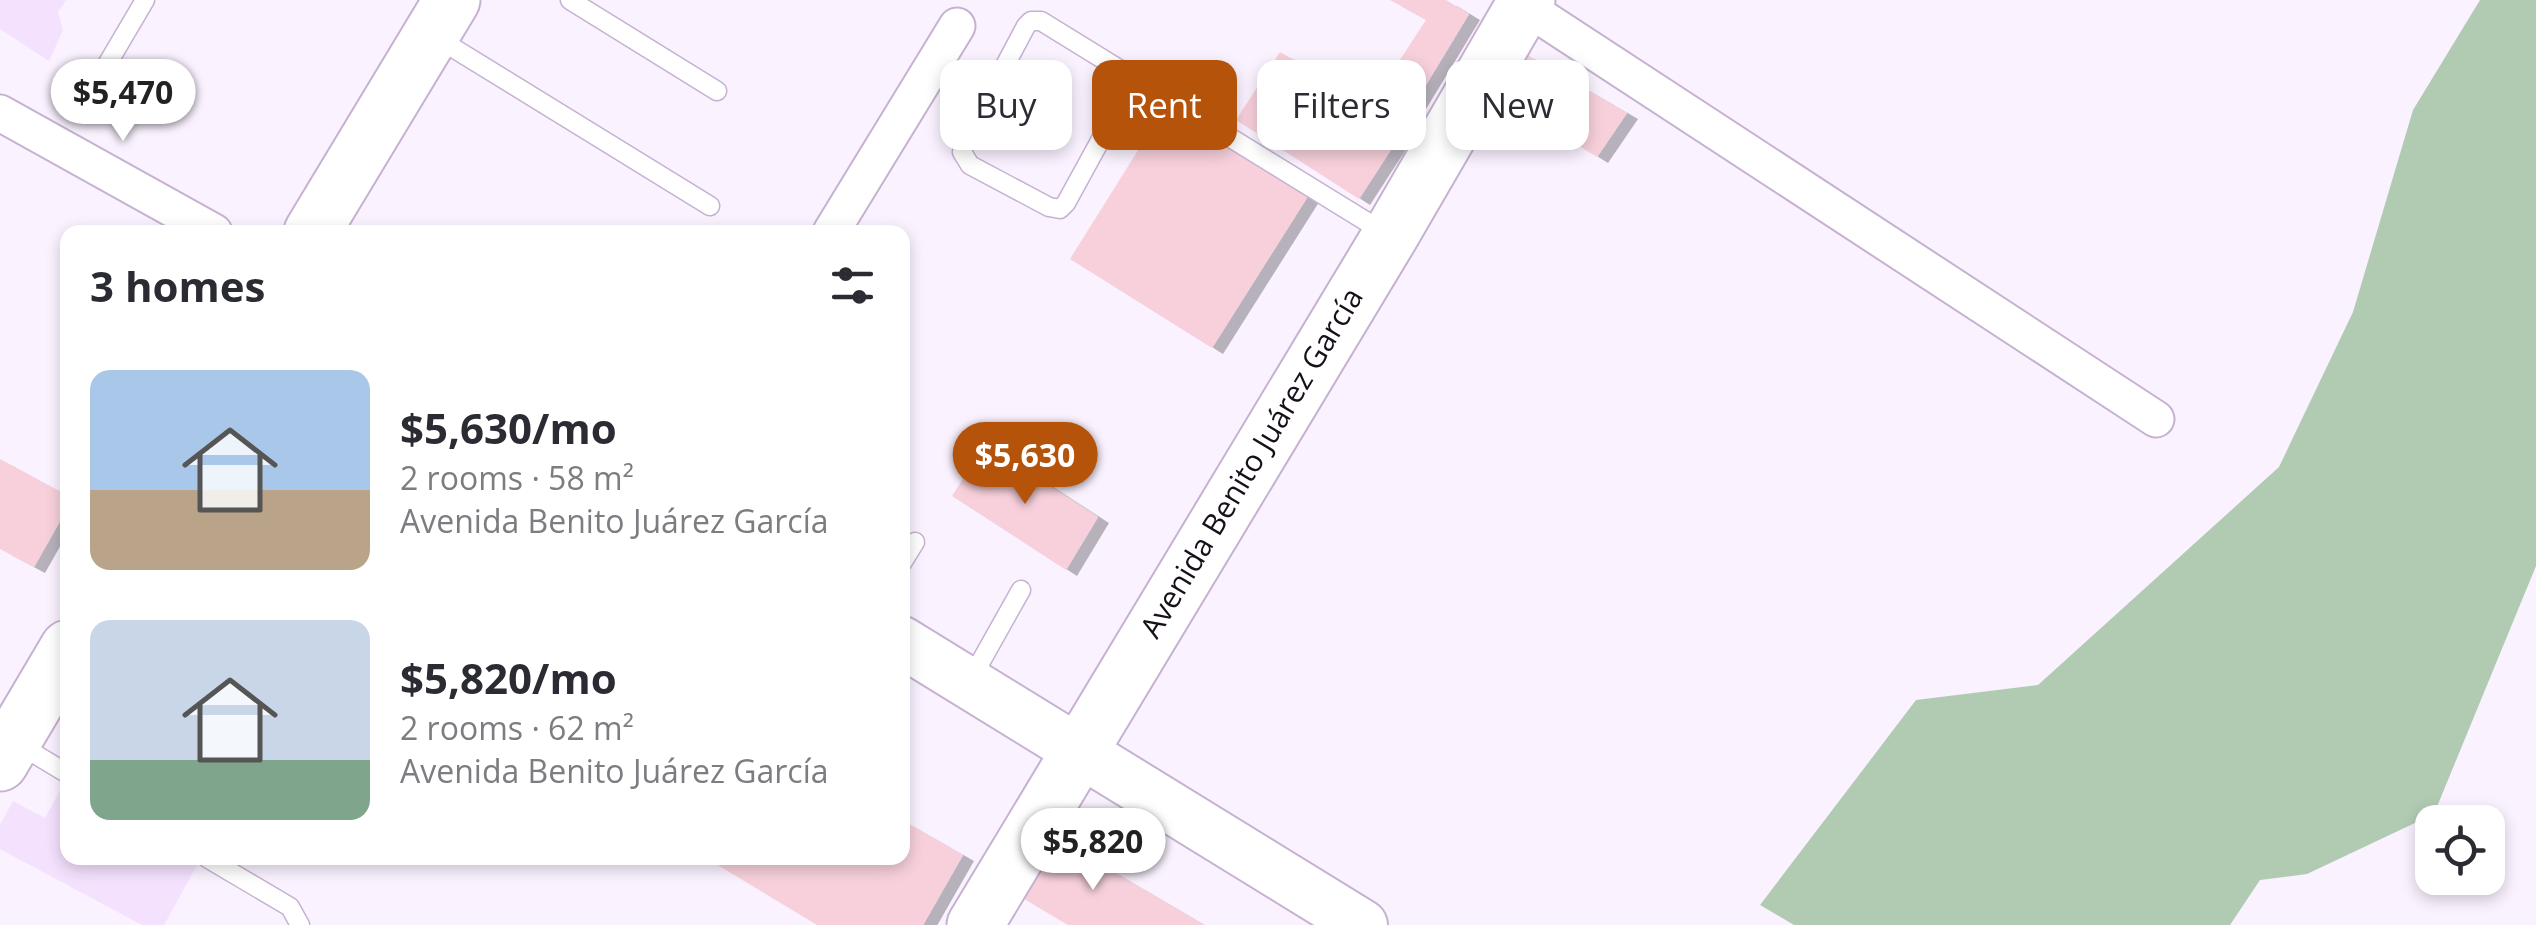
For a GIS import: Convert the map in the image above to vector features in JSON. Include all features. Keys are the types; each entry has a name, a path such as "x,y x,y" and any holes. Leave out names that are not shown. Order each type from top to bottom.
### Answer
{"main road":[{"name":"Avenida Benito Juárez García","path":"975,925 1390,236 1522,2"},
{"path":"316,225 442,18"},
{"path":"6,752 60,661"}],"street":[{"path":"1522,2 2156,419"},
{"path":"835,225 957,26"},
{"path":"0,113 201,225"},
{"path":"910,647 1362,925"}],"lane":[{"path":"102,73 145,0"},
{"path":"570,0 717,92"},
{"path":"442,18 710,206"},
{"path":"1030,21 1040,22 1136,77 1060,209 1049,207 970,165 962,152 966,137 1030,21"},
{"path":"1237,140 1390,236"},
{"path":"910,550 915,542"},
{"path":"968,684 1021,590"},
{"path":"6,752 60,771"},
{"path":"219,865 290,908 300,925"}],"shaded area":[{"path":"0,0 66,0 58,12 63,30 49,61 0,29"},
{"path":"60,790 60,865 197,865 164,925 142,925 0,849 0,825 13,801 45,818"}],"green space":[{"path":"2480,0 2536,0 2536,566 2438,805 2415,805 2415,823 2307,874 2260,880 2230,925 1794,925 1760,905 1916,700 2038,685 2279,467 2353,312 2413,110"}],"building":[{"path":"1390,0 1446,0 1469,14 1426,85 1426,60 1400,60 1426,20"},
{"path":"1280,52 1294,60 1275,60"},
{"path":"1257,88 1257,133 1237,118"},
{"path":"1589,91 1627,113 1597,157 1586,150 1589,150"},
{"path":"1237,148 1310,193 1212,348 1070,259 1138,150"},
{"path":"1283,150 1391,150 1359,199"},
{"path":"985,444 1098,517 1066,570 952,496"},
{"path":"0,459 60,492 60,521 34,567 0,549"},
{"path":"910,825 963,855 923,925 817,925 718,865 910,865"},
{"path":"1054,837 1204,925 1068,925 1019,896"}]}
